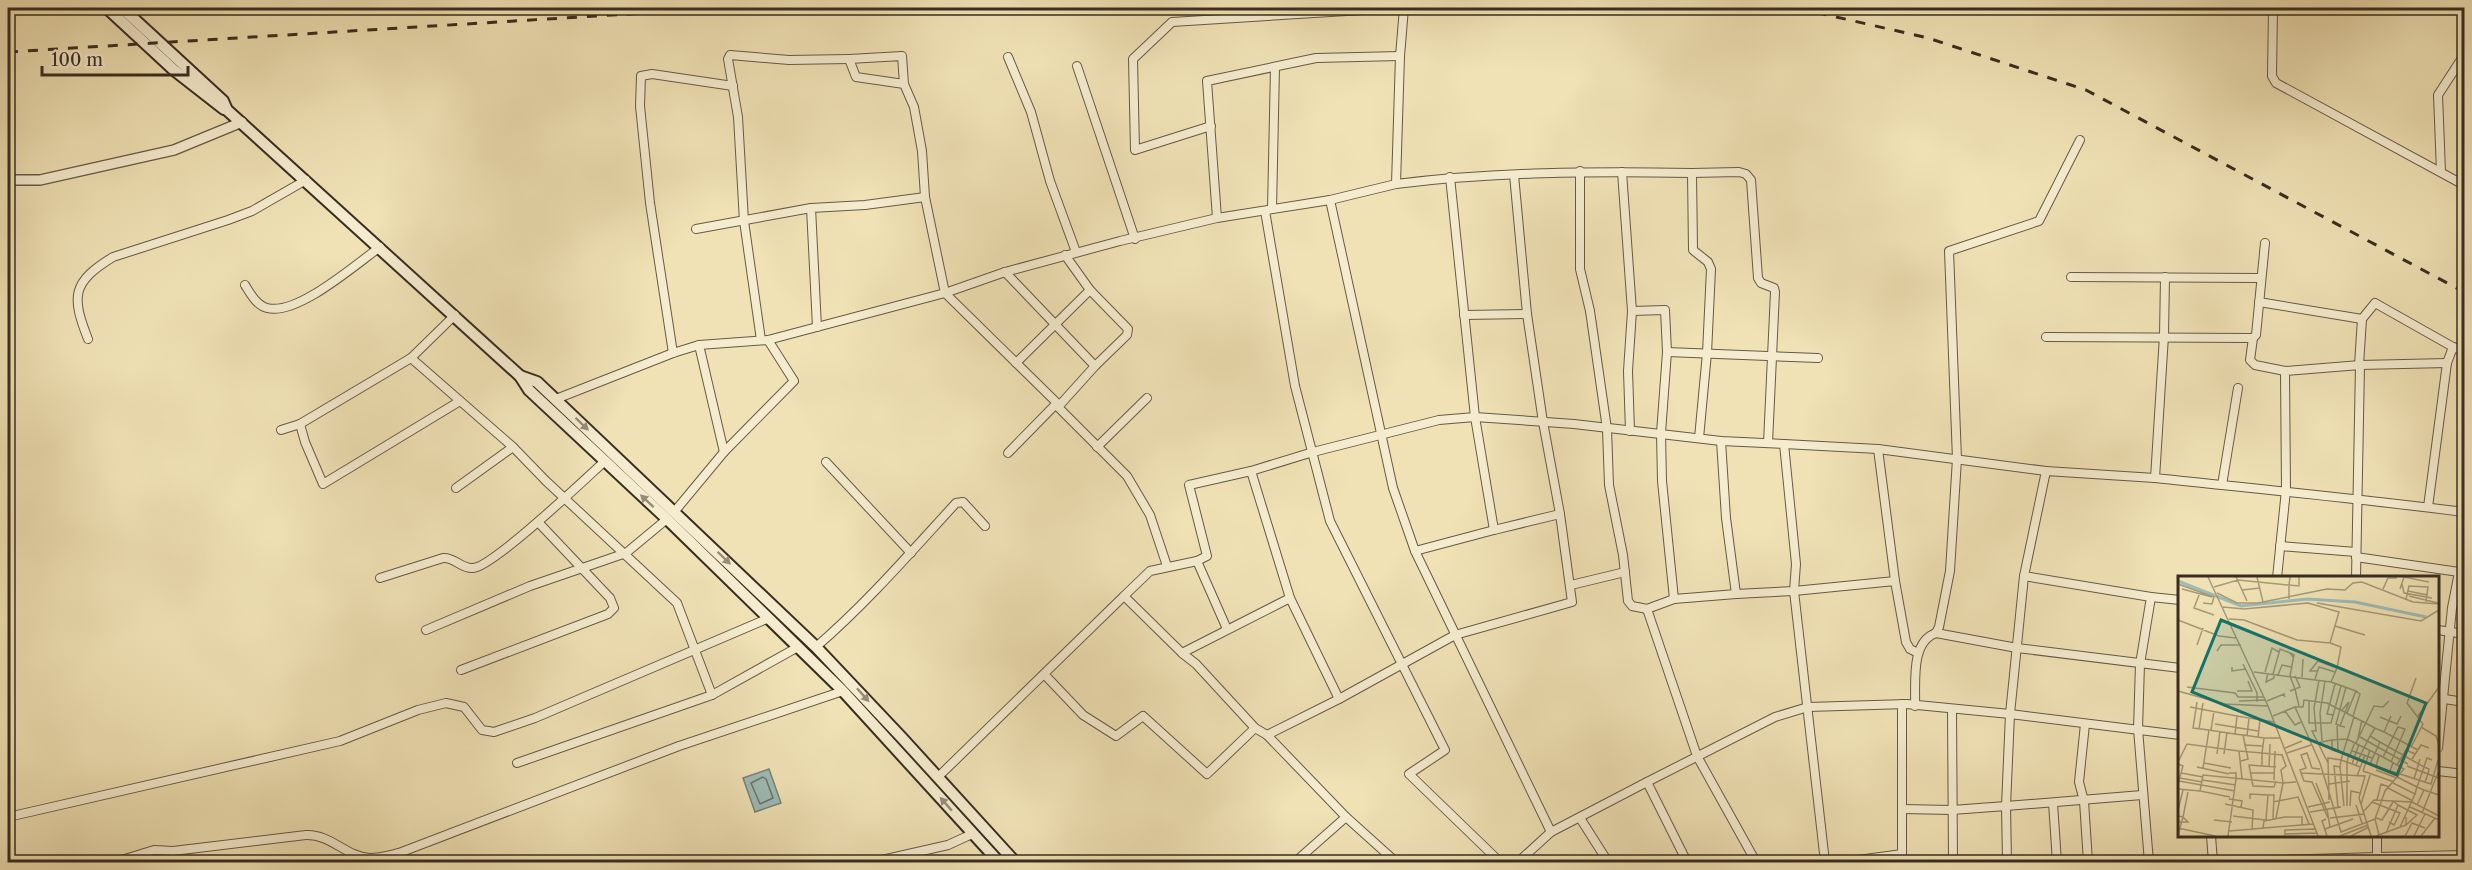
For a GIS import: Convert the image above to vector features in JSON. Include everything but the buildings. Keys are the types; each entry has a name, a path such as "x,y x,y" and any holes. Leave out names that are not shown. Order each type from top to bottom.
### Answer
{"main road":[{"path":"107,8 174,70 242,122 455,315 520,376 529,390 605,461 671,515 816,646 1015,862"},
{"path":"122,8 223,101 227,110"},
{"path":"520,376 537,382 556,399 671,515 769,618 843,691 999,862"}],"street":[{"path":"1211,126 1135,150 1133,59 1172,22 1395,8"},
{"path":"1396,184 1400,56 1404,8"},
{"path":"2273,8 2272,76 2276,83 2464,185"},
{"path":"426,630 583,567 626,553 671,515 724,452 794,381 765,340 744,221 738,117 728,59 730,55 789,60 902,56 904,84 914,107 922,151 925,197 945,293 1057,403 1008,453"},
{"path":"2441,172 2438,95 2464,55"},
{"path":"1217,218 1207,81 1316,58 1400,56"},
{"path":"1008,57 1031,112 1050,181 1076,252"},
{"path":"849,59 856,77 904,84"},
{"path":"1077,66 1135,239"},
{"path":"1275,67 1268,210 1295,386 1330,521 1445,750 1409,774 1500,862"},
{"path":"673,353 650,203 640,106 641,76 652,74 733,86"},
{"path":"8,180 40,180 174,150 242,122"},
{"path":"1936,633 1950,571 1957,459 1949,251 2039,221 2080,140"},
{"path":"556,399 699,345 765,340 945,293 1005,272 1076,252 1217,218 1330,200 1396,184 1450,177 1580,171 1739,172 1746,174 1751,180 1758,278 1761,283 1774,288 1775,292 1768,443"},
{"path":"1580,171 1580,269 1590,311 1607,429 1610,485 1629,604 1647,609 1674,599 1895,581"},
{"path":"1622,172 1632,310 1628,371 1630,431"},
{"path":"1692,172 1693,250 1708,261 1711,269 1707,353 1699,438"},
{"path":"1267,735 1339,699 1455,635 1572,602 1527,314 1514,175"},
{"path":"1450,177 1475,417 1494,530"},
{"path":"88,339 78,313 76,297 81,286 103,263 113,257 236,217 306,180"},
{"path":"696,229 811,208 865,205 925,197"},
{"path":"1330,200 1393,488 1415,551 1551,832"},
{"path":"811,208 817,327"},
{"path":"2265,243 2256,335 2253,338 2250,360 2254,365 2285,371 2360,365 2447,363"},
{"path":"245,285 258,304 266,308 281,309 299,302 380,247"},
{"path":"1065,255 1090,290 1128,329 1127,334 1058,407 1127,476 1150,515 1167,566"},
{"path":"1005,272 1095,366"},
{"path":"2071,276 2260,278"},
{"path":"2155,478 2164,336 2165,277"},
{"path":"1016,363 1090,290"},
{"path":"2259,302 2362,319"},
{"path":"2356,576 2362,319 2372,304 2379,304 2453,347 2464,351"},
{"path":"1632,310 1665,310 1667,352 1661,433 1662,481 1674,599"},
{"path":"1464,315 1527,314"},
{"path":"281,430 300,424 411,358 455,315"},
{"path":"2046,337 2253,338"},
{"path":"699,345 724,452"},
{"path":"2428,507 2447,363 2453,347"},
{"path":"1667,352 1818,358"},
{"path":"411,358 513,447 546,482 626,553 677,603 712,695"},
{"path":"2277,576 2286,490 2285,371"},
{"path":"2222,485 2238,388"},
{"path":"1097,447 1147,398"},
{"path":"300,424 304,442 323,484 460,401"},
{"path":"938,777 1144,575 1167,566 1205,559 1206,553 1189,485 1251,471 1313,452 1439,420 1475,417 1661,433 1721,441 1878,449 2046,471 2286,490 2358,501 2464,512"},
{"path":"1721,441 1726,518 1736,594"},
{"path":"1784,444 1796,564 1794,591 1825,862"},
{"path":"456,488 513,447"},
{"path":"1878,449 1895,581 1906,642 1914,651"},
{"path":"380,578 443,558 451,558 464,566 473,568 485,565 538,522 605,461"},
{"path":"826,462 910,553"},
{"path":"1251,471 1290,598 1339,699"},
{"path":"2007,862 2006,806 2010,714 2024,576 2046,471"},
{"path":"816,646 838,628 959,502 963,502 985,526"},
{"path":"1415,551 1560,514"},
{"path":"461,670 608,614 614,608 610,597 538,522"},
{"path":"2280,546 2356,554 2462,571 2452,608 2451,632 2440,698 2439,723"},
{"path":"1197,561 1227,629"},
{"path":"1571,585 1625,572"},
{"path":"2024,576 2178,600"},
{"path":"1124,596 1182,653 1197,664 1255,728 1267,735 1346,817 1396,862"},
{"path":"2149,862 2138,729 2140,664 2151,597"},
{"path":"1182,653 1290,598"},
{"path":"1647,609 1697,756 1756,862"},
{"path":"8,817 340,741 418,710 446,703 464,707 482,730 494,732 535,718 769,618"},
{"path":"2439,630 2464,634"},
{"path":"1843,862 1890,859 1902,854 1902,809 1914,651 1929,636 1936,633 2017,648 2178,668"},
{"path":"516,763 712,695 798,647"},
{"path":"1044,674 1083,715 1116,736 1143,716 1207,774 1255,728"},
{"path":"115,862 154,850 173,851 306,835 325,837 363,856 380,857 399,853 679,746 843,691"},
{"path":"2440,698 2464,702"},
{"path":"1518,862 1551,832 1775,717 1808,707 1909,705 2010,714 2178,735"},
{"path":"1952,710 1953,862"},
{"path":"2085,724 2079,782 2084,801 2088,862"},
{"path":"2439,771 2464,774"},
{"path":"1647,782 1687,862"},
{"path":"1902,809 1952,810 2142,795"},
{"path":"2053,802 2057,862"},
{"path":"1295,862 1346,817"},
{"path":"1580,818 1608,862"},
{"path":"877,862 948,845 972,834"},
{"path":"2211,837 2213,862"},
{"path":"2377,837 2377,857"},
{"path":"2206,862 2464,855"}],"water":[{"path":"769,769 781,803 755,812 743,778"}],"railway":[{"path":"8,52 727,8"},
{"path":"1797,8 1928,38 2086,90 2464,292"}]}
